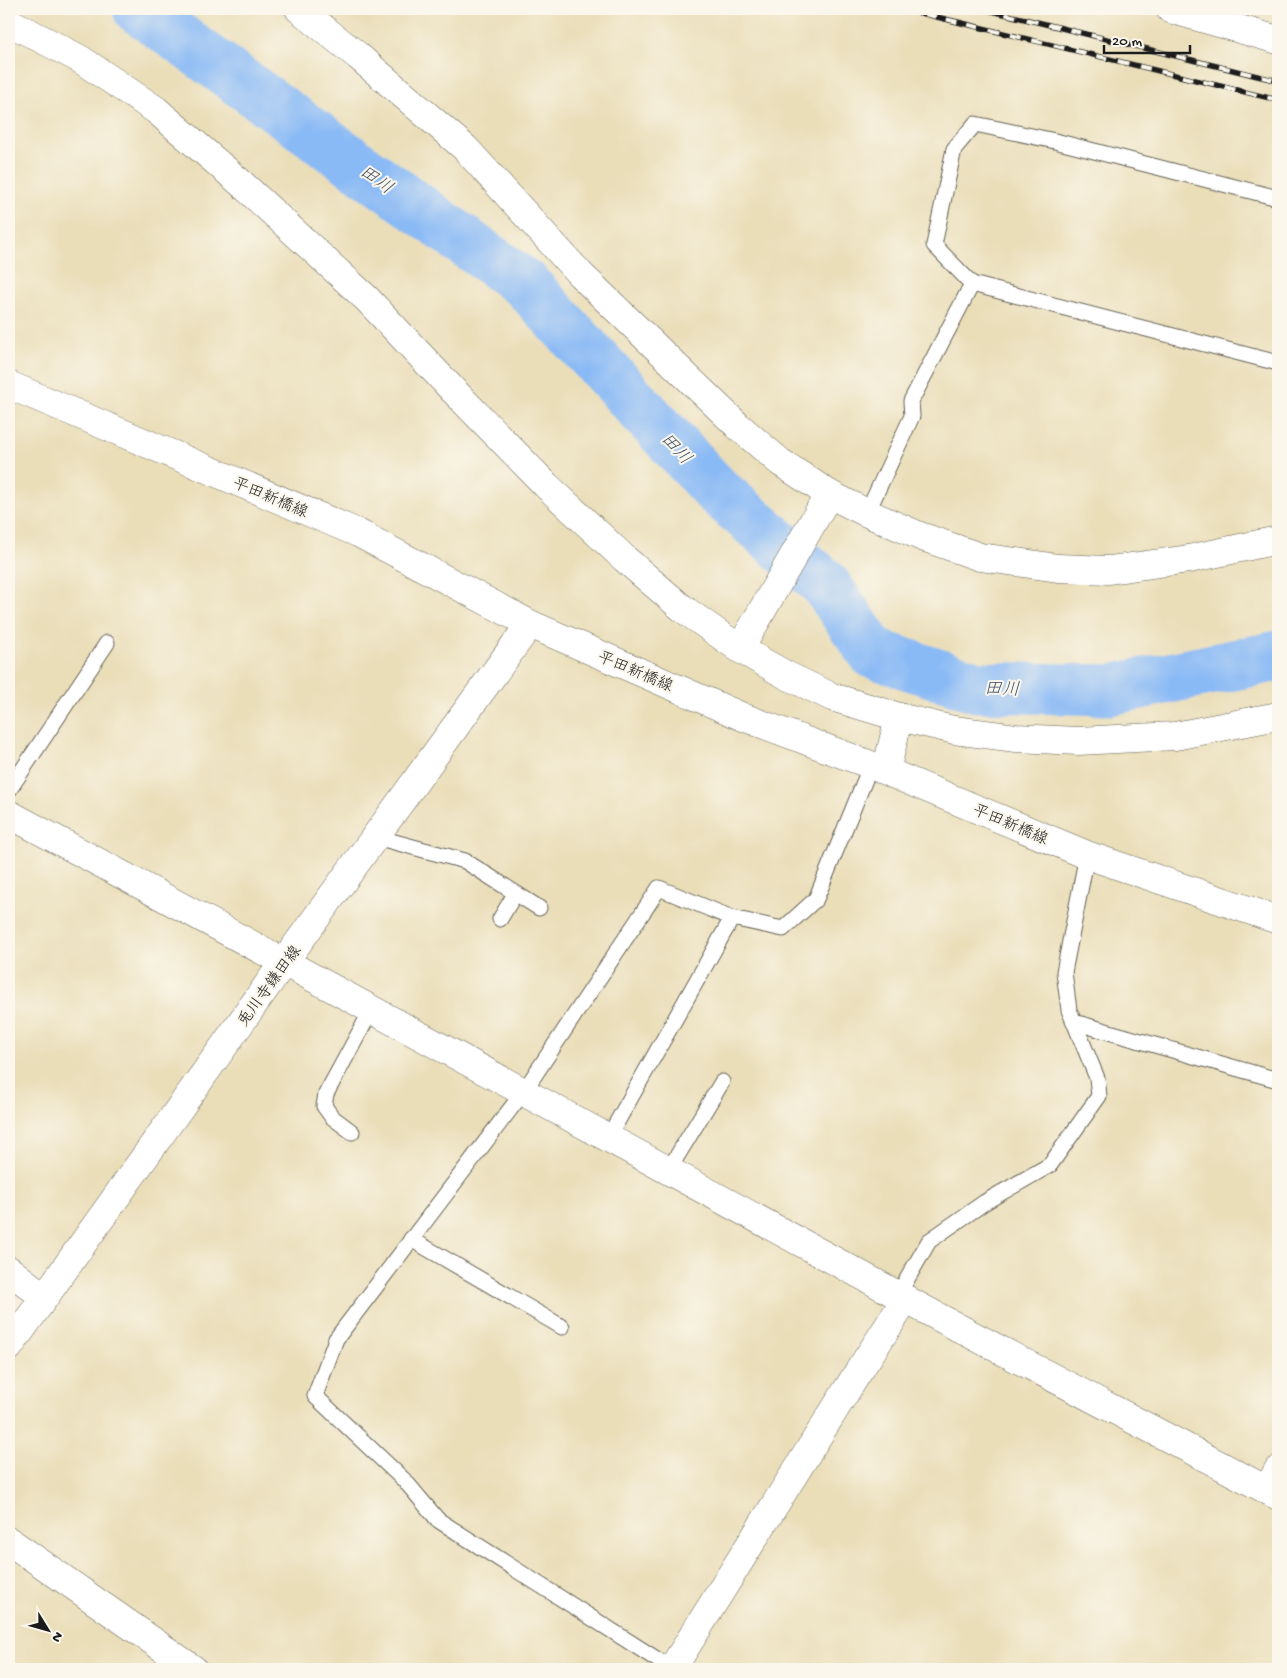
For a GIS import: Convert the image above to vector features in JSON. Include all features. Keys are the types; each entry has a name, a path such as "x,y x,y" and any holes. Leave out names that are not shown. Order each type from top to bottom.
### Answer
{"street":[{"path":"299,9 358,56 465,148 580,274 738,426 825,499 867,513 920,536 980,556 1058,568 1109,570 1189,559 1278,540"},
{"path":"1170,9 1278,40"},
{"path":"9,22 80,58 156,110 242,184 367,299 546,485 624,559 682,608 743,644 786,675 832,697 899,717 954,730 1016,738 1078,741 1175,736 1278,716"},
{"name":"平田新橋線","path":"9,385 358,533 530,624 743,717 878,768 1087,855 1278,920"},
{"path":"743,644 825,499"},
{"name":"兎川寺鎌田線","path":"9,1347 284,962 530,624"},
{"path":"878,768 899,717"},
{"path":"9,814 902,1297 1275,1486"},
{"path":"9,1270 44,1297"},
{"path":"672,1669 855,1377 902,1297"},
{"path":"9,1541 193,1669"}],"lane":[{"path":"1278,198 1055,141 975,124 954,149 934,245 972,284 1278,363"},
{"path":"867,513 912,416 911,401 972,284"},
{"path":"9,790 107,643"},
{"path":"672,1669 438,1520 406,1482 315,1396 336,1339 524,1091 659,888 732,918 784,929 816,899 878,768"},
{"path":"376,837 465,861 539,908"},
{"path":"902,1297 929,1241 985,1202 1050,1165 1099,1096 1097,1078 1069,1010 1064,972 1087,855"},
{"path":"500,919 515,894"},
{"path":"608,1138 732,918"},
{"path":"352,1132 332,1117 324,1106 326,1094 372,1009"},
{"path":"1074,1022 1278,1080"},
{"path":"668,1171 722,1082"},
{"path":"411,1239 562,1327"}],"waterway":[{"name":"田川","path":"138,9 526,285 716,490 824,583 873,653 977,687 1110,690 1278,656"}],"railway":[{"path":"904,9 1278,100"},
{"path":"984,9 1278,81"}]}
